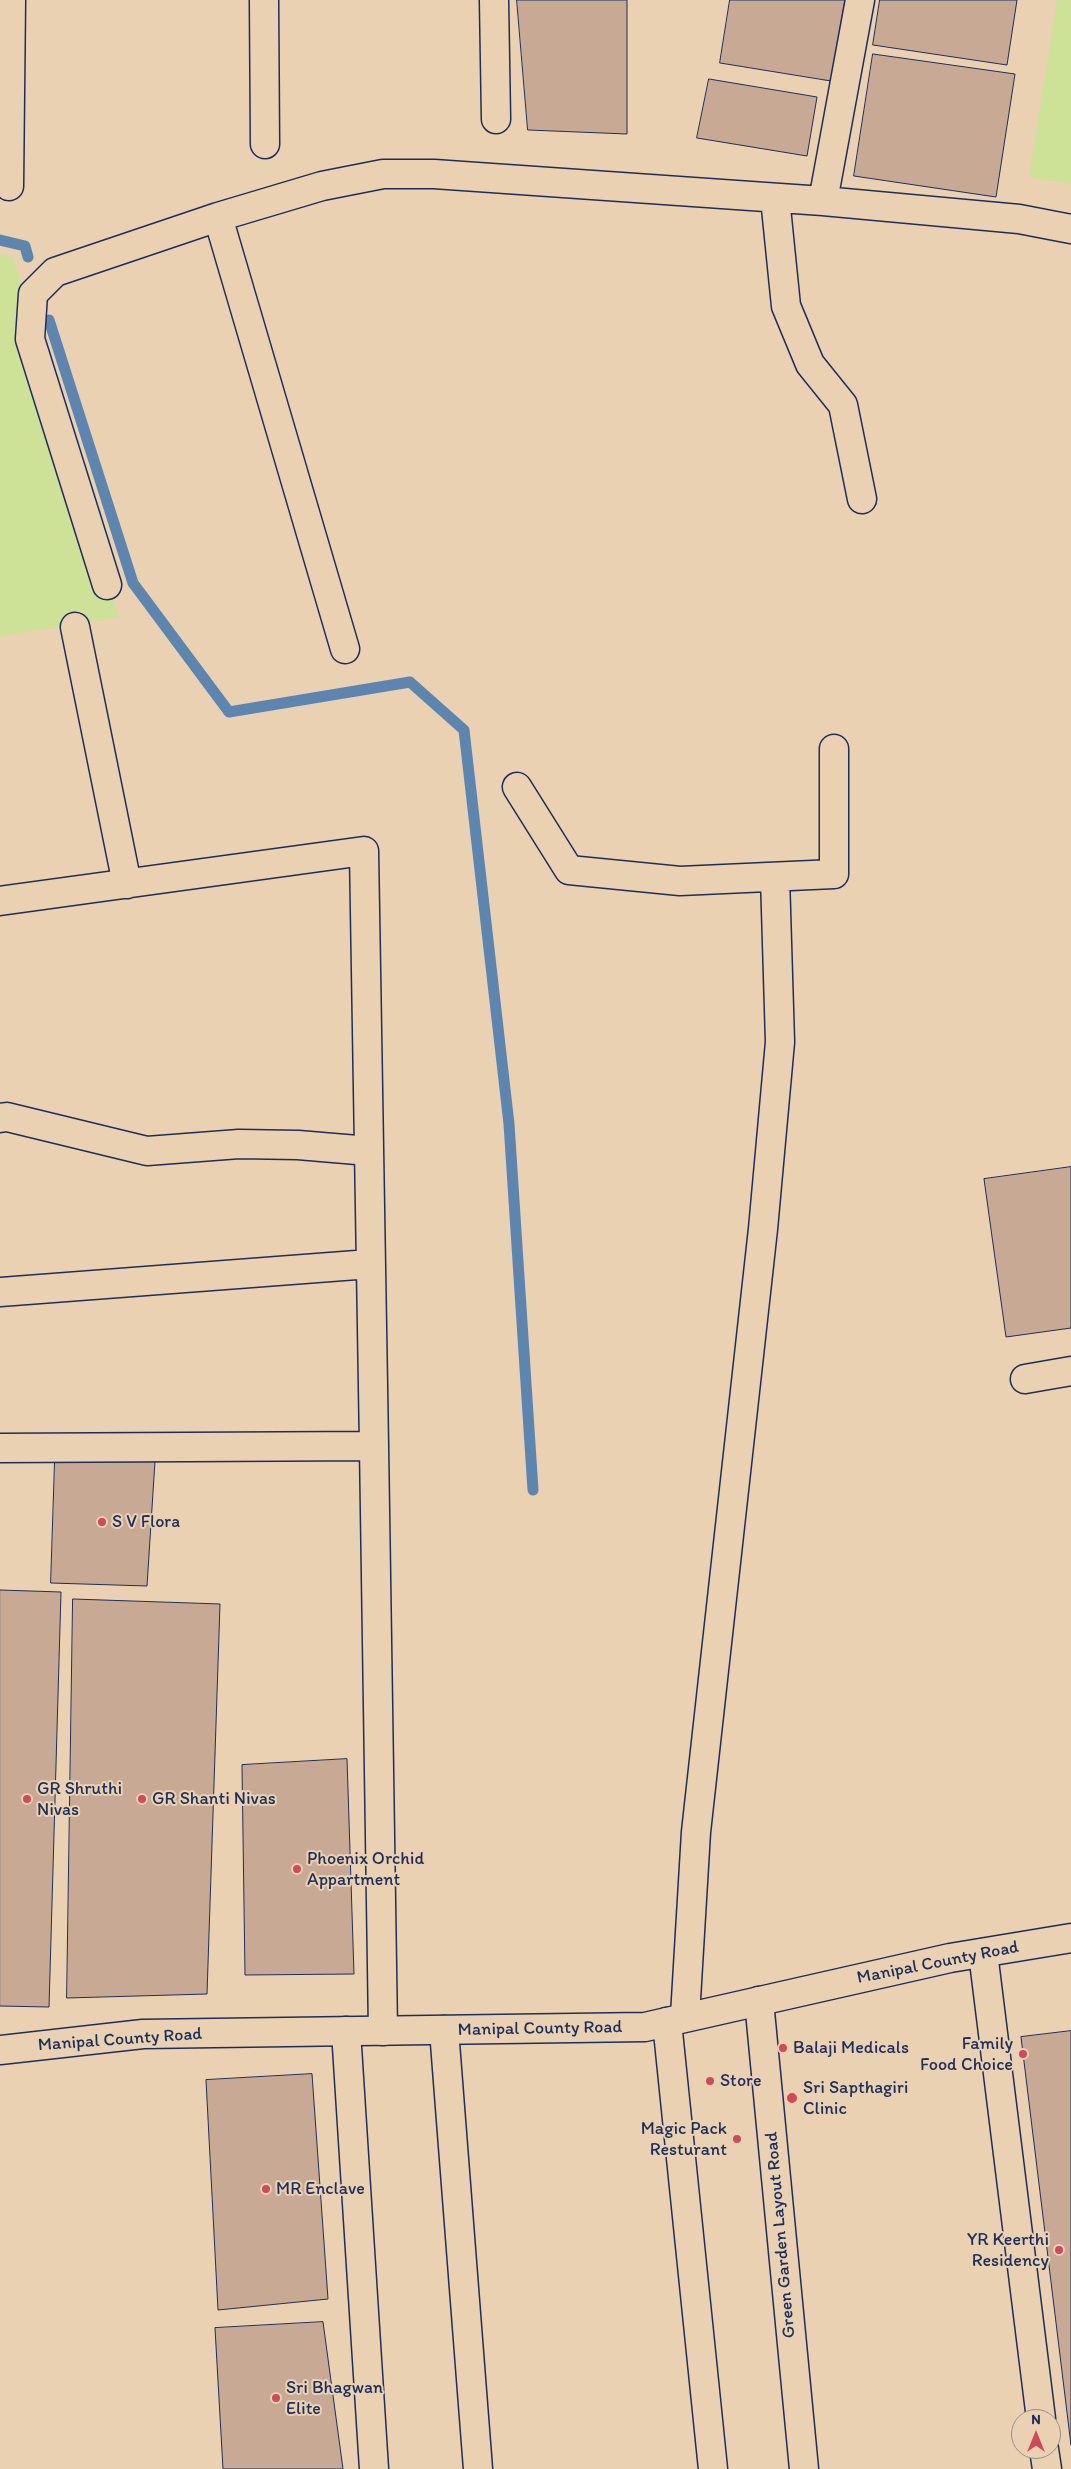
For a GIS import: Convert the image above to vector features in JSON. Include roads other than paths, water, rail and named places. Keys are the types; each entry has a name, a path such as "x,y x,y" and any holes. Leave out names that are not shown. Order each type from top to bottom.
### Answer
{"street":[{"path":"9,186 11,0"},
{"path":"264,0 265,144"},
{"path":"494,0 496,118"},
{"path":"823,201 860,0"},
{"path":"108,586 30,339 33,294 55,272 218,217 322,186 383,174 434,174 823,201 1019,219 1071,229"},
{"path":"775,198 786,306 810,364 843,405 862,499"},
{"path":"218,217 345,649"},
{"path":"75,627 127,884"},
{"path":"517,787 569,870 680,881 834,874 834,749"},
{"path":"0,901 364,851 384,2031"},
{"path":"713,2469 676,2019 763,1229 780,1042 775,877"},
{"path":"0,1118 7,1118 147,1151 239,1144 298,1145 369,1151"},
{"path":"0,1292 370,1264"},
{"path":"1025,1379 1071,1371"},
{"path":"0,1448 374,1446"},
{"name":"Manipal County Road","path":"0,2050 143,2034 645,2027 950,1958 1071,1938"},
{"path":"983,1953 1040,2409"},
{"name":"Green Garden Layout Road","path":"759,2001 804,2469"},
{"path":"444,2030 478,2469"},
{"path":"346,2031 374,2469"}],"waterway":[{"path":"0,240 25,246 28,257"},
{"path":"49,320 133,583 229,712 410,682 464,730 509,1124 533,1490"}],"place":[{"name":"S V Flora","path":"102,1522"},
{"name":"GR Shruthi Nivas","path":"27,1799"},
{"name":"GR Shanti Nivas","path":"142,1799"},
{"name":"Phoenix Orchid Appartment","path":"297,1869"},
{"name":"Balaji Medicals","path":"783,2048"},
{"name":"Family Food Choice","path":"1023,2054"},
{"name":"Store","path":"710,2081"},
{"name":"Sri Sapthagiri Clinic","path":"792,2098"},
{"name":"Magic Pack Resturant","path":"737,2139"},
{"name":"MR Enclave","path":"266,2189"},
{"name":"YR Keerthi Residency","path":"1059,2250"},
{"name":"Sri Bhagwan Elite","path":"276,2398"}]}
